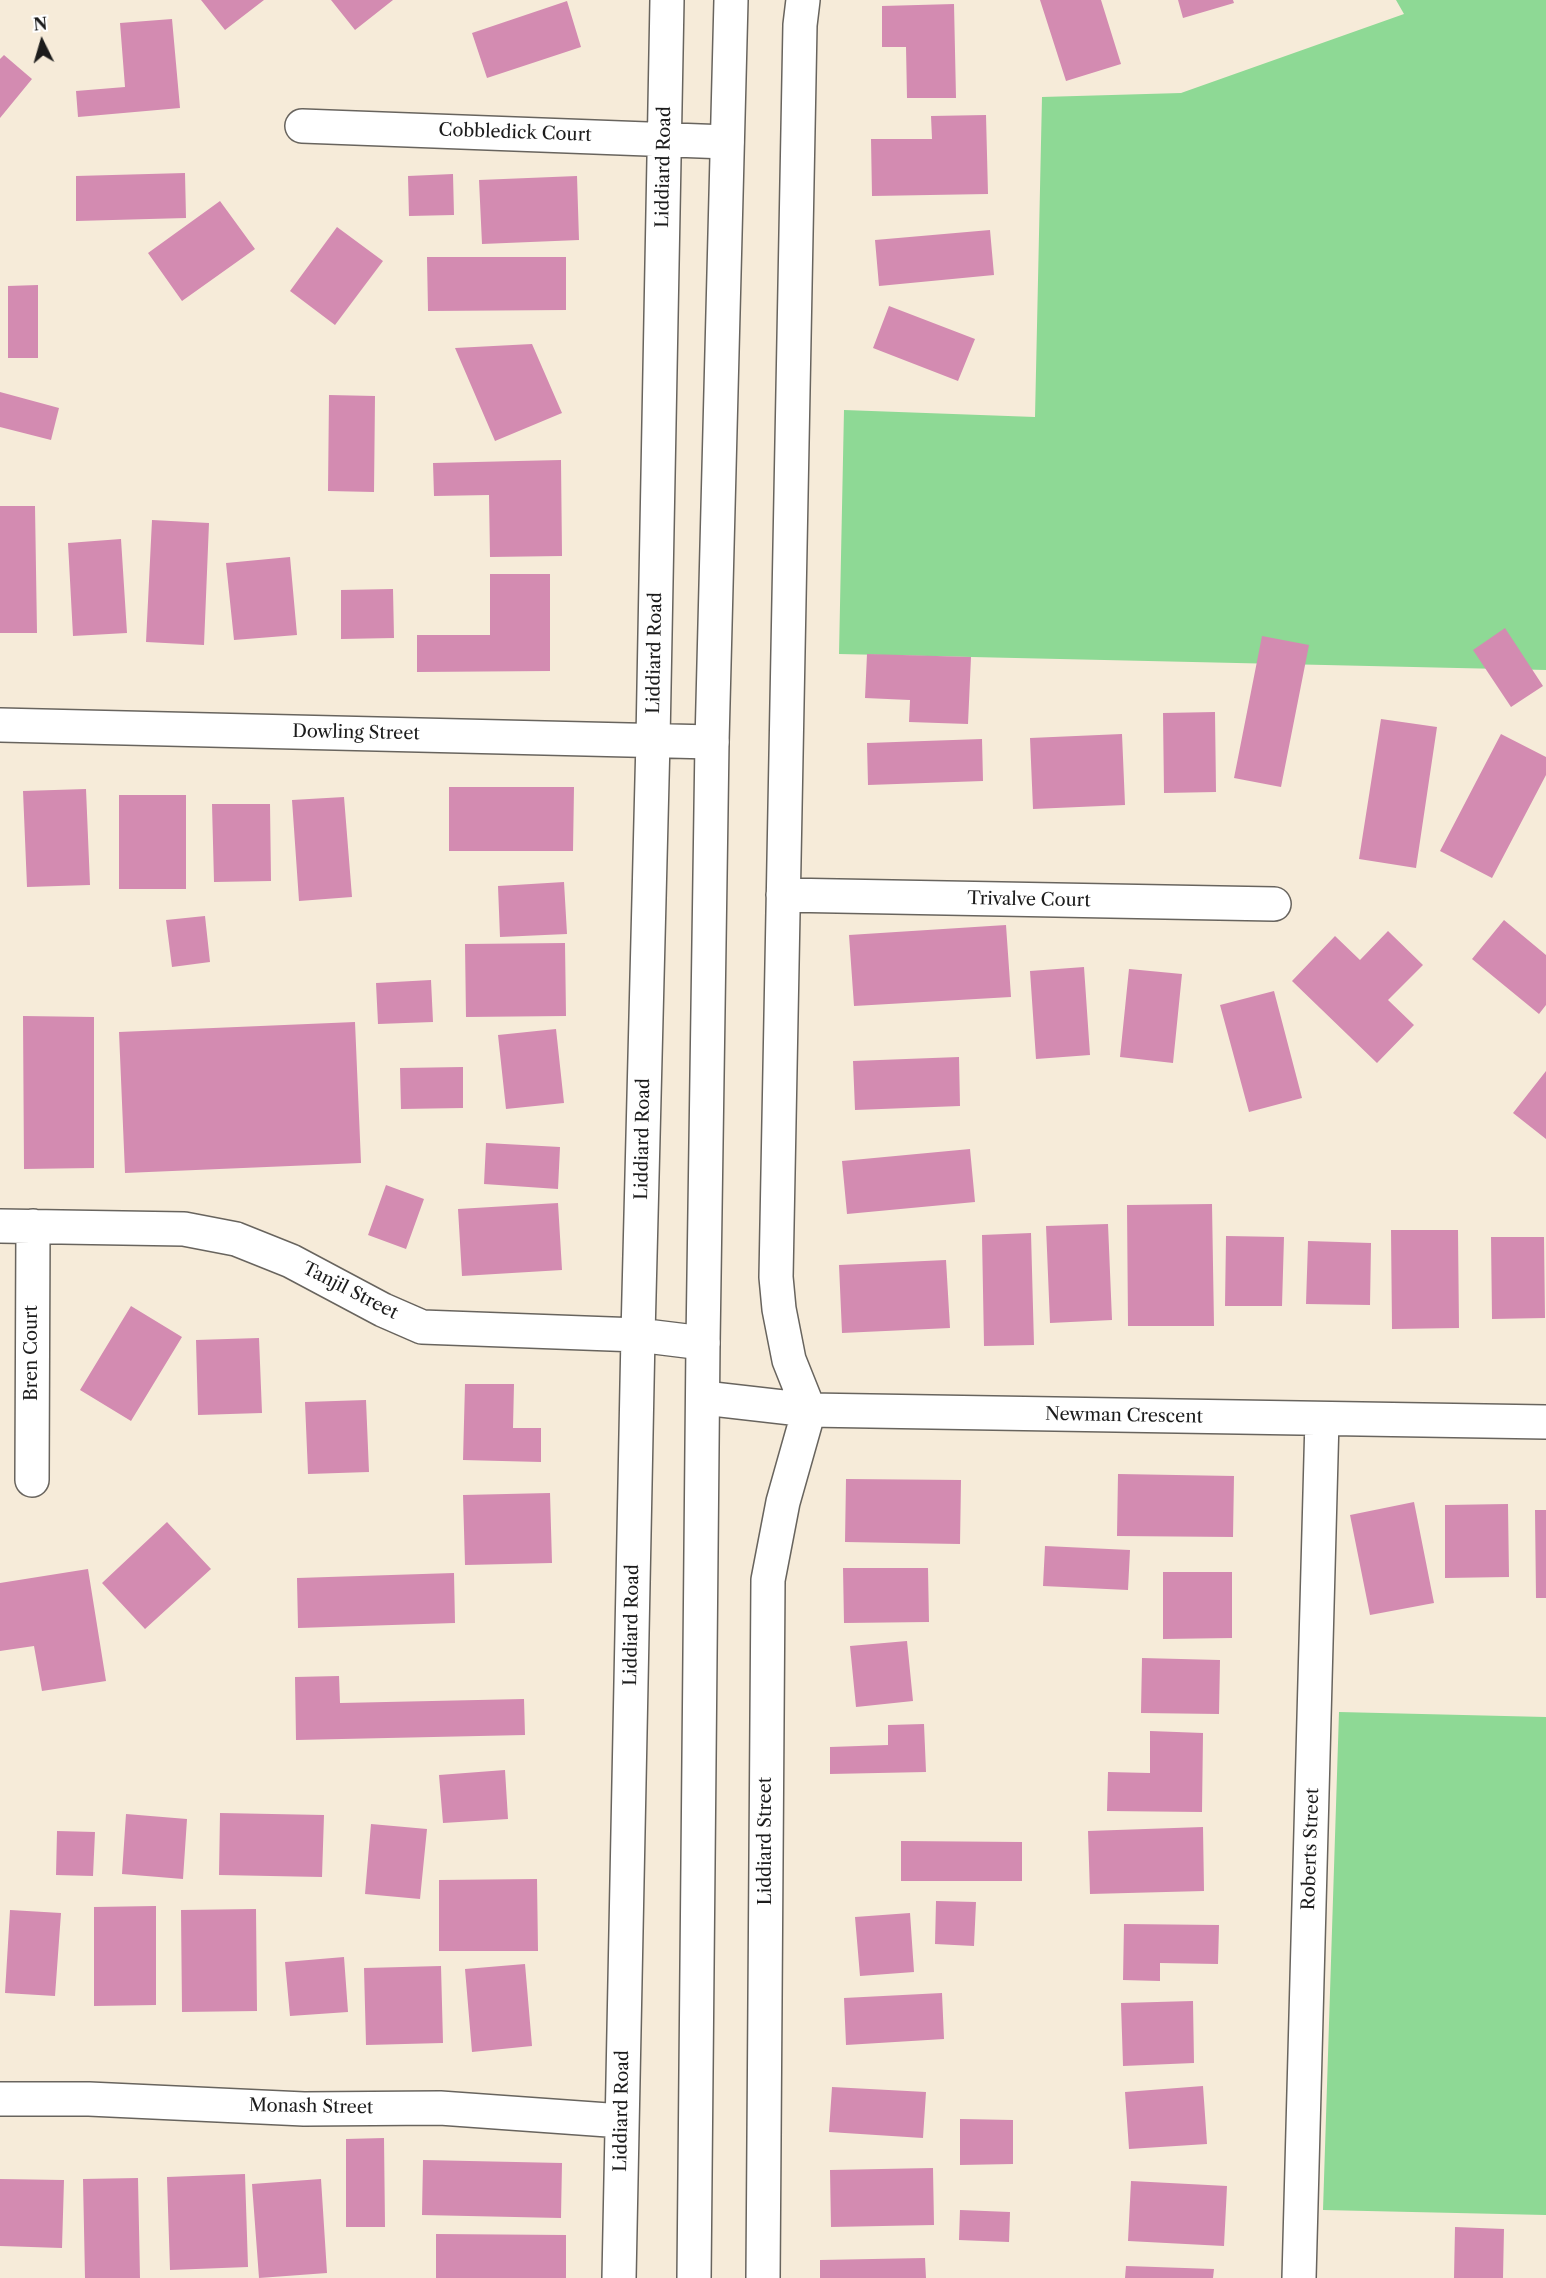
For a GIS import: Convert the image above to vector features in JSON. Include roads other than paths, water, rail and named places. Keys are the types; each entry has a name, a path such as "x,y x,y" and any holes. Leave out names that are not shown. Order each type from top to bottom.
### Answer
{"street":[{"name":"Liddiard Road","path":"619,2278 667,0"},
{"path":"694,2278 703,1343 712,742 731,0"},
{"path":"803,0 800,25 777,1277 779,1309 789,1360 809,1410"},
{"name":"Cobbledick Court","path":"302,126 727,142"},
{"name":"Dowling Street","path":"0,725 712,742"},
{"name":"Trivalve Court","path":"783,895 1275,904"},
{"name":"Tanjil Street","path":"0,1226 184,1229 236,1239 291,1261 383,1310 422,1327 638,1335 703,1343"},
{"name":"Bren Court","path":"32,1480 33,1226"},
{"name":"Newman Crescent","path":"704,1398 809,1410 1546,1422"},
{"name":"Liddiard Street","path":"763,2278 768,1580 783,1502 809,1410"},
{"name":"Roberts Street","path":"1299,2278 1322,1419"},
{"name":"Monash Street","path":"0,2098 89,2099 304,2109 440,2108 621,2121"}]}
